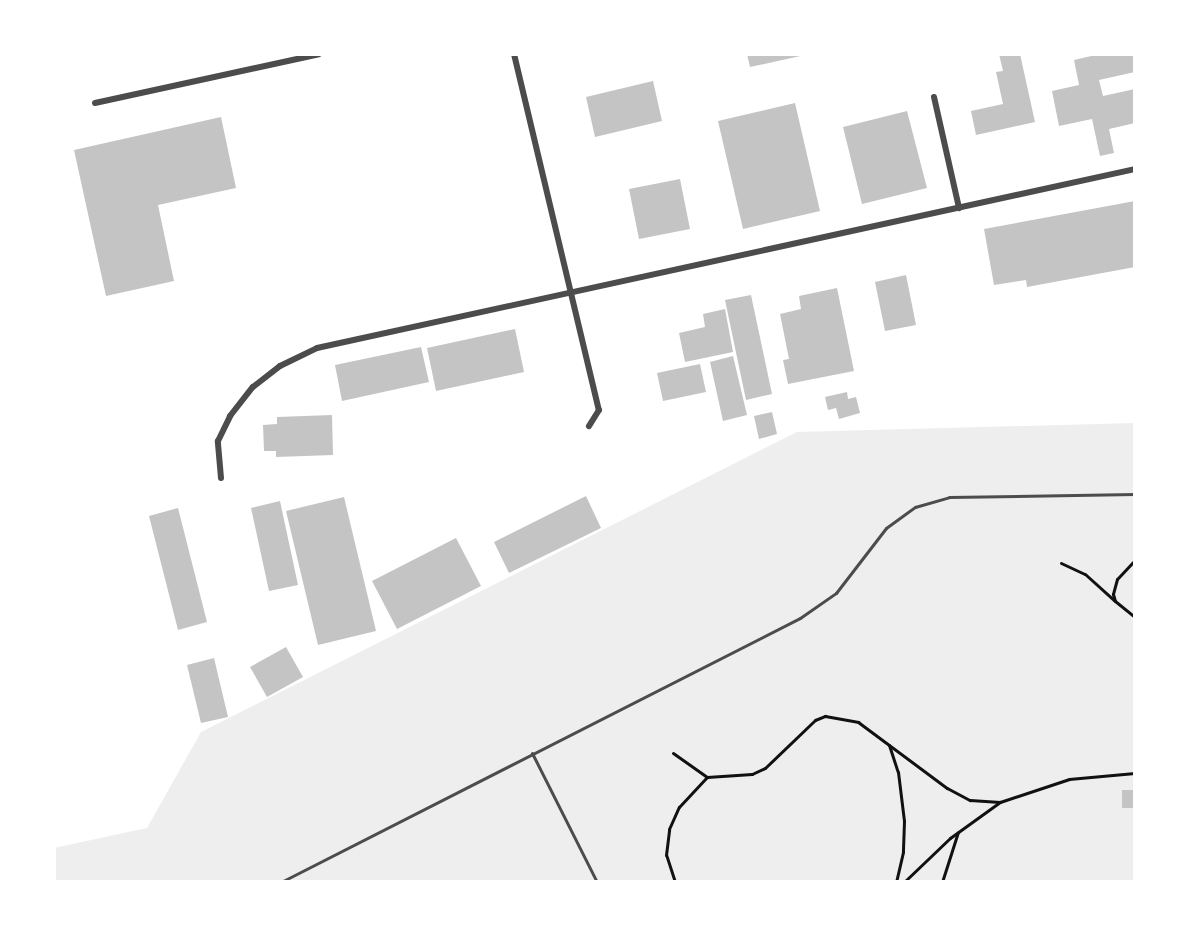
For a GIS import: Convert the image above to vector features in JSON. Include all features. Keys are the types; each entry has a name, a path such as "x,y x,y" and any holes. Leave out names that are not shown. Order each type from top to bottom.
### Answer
{"street":[{"path":"95,103 319,54"},
{"path":"514,54 573,290 599,410 589,426"},
{"path":"934,97 959,208"},
{"path":"221,478 218,441 230,416 253,387 280,366 317,348 1135,169"}],"lane":[{"path":"281,882 813,611 848,581 886,528 915,507 949,497 1135,494"},
{"path":"532,753 597,882"}],"path":[{"path":"1115,601 1117,579 1133,562"},
{"path":"1061,563 1085,574 1135,617"},
{"path":"673,753 707,777 752,774 765,768 815,720 825,716 858,722 959,795 1000,802"},
{"path":"889,745 898,772 904,821 903,852 896,882"},
{"path":"904,882 958,832 1000,802 1069,779 1135,773"},
{"path":"675,882 666,855 669,829 679,807 707,777"},
{"path":"942,882 958,832"}],"shaded area":[{"path":"1135,423 1135,882 54,882 54,848 147,828 201,732 797,432"}],"building":[{"path":"747,54 805,54 805,55 750,67"},
{"path":"999,54 1020,54 1035,122 976,135 971,111 1003,104 996,72 1003,71"},
{"path":"1100,54 1135,54 1135,72 1099,80 1103,96 1135,89 1135,123 1109,129 1114,153 1100,156 1092,119 1059,126 1052,91 1079,85 1074,60"},
{"path":"653,81 662,121 595,137 586,97"},
{"path":"795,103 820,211 743,229 718,121"},
{"path":"907,111 927,188 862,204 843,127"},
{"path":"221,117 236,188 158,205 174,281 106,296 74,150"},
{"path":"680,179 690,229 639,239 629,189"},
{"path":"1135,201 1135,267 1027,287 1026,280 994,285 984,229"},
{"path":"906,275 916,325 885,331 875,282"},
{"path":"837,288 854,371 788,384 783,360 789,359 780,314 801,309 799,296"},
{"path":"751,295 772,394 746,400 725,300"},
{"path":"725,309 733,352 685,362 679,333 705,327 703,314"},
{"path":"515,329 524,372 436,391 427,348"},
{"path":"421,347 429,382 342,401 335,365"},
{"path":"733,356 747,415 723,421 710,362"},
{"path":"700,364 706,392 663,401 657,373"},
{"path":"847,392 848,399 856,397 860,413 839,419 836,408 828,410 825,397"},
{"path":"772,412 777,434 759,439 754,416"},
{"path":"332,415 333,455 276,457 276,451 264,451 263,425 277,424 277,417"},
{"path":"586,496 601,528 509,573 494,542"},
{"path":"344,497 376,631 318,645 286,511"},
{"path":"280,501 298,585 269,591 251,508"},
{"path":"178,508 207,622 178,630 149,516"},
{"path":"456,538 481,586 397,629 372,581"},
{"path":"286,647 303,677 267,697 250,667"},
{"path":"214,658 228,717 201,723 187,665"},
{"path":"1122,790 1135,790 1135,808 1122,808"}]}
